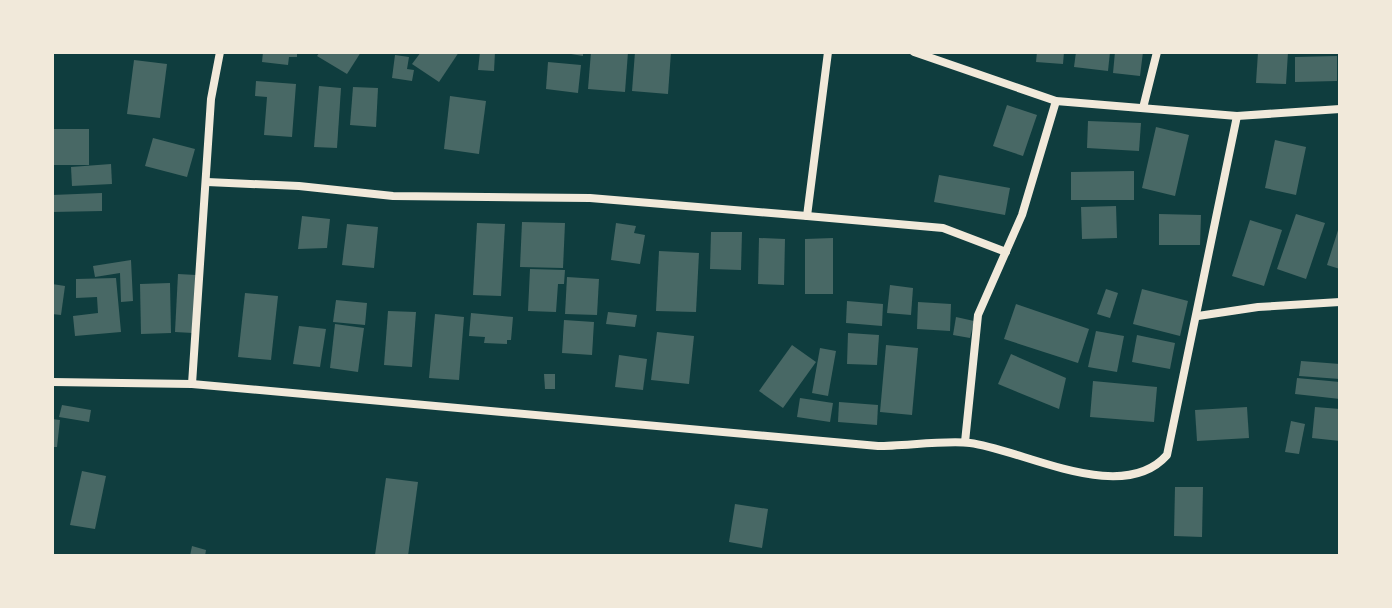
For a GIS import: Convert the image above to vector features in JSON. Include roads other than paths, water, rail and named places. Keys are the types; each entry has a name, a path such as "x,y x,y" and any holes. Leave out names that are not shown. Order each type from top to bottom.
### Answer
{"street":[{"path":"192,384 211,99 220,52"},
{"path":"807,216 828,52"},
{"path":"914,52 1056,101 1237,116 1340,109"},
{"path":"1143,108 1157,52"},
{"path":"965,442 978,315 1022,215 1056,101"},
{"path":"52,382 192,384 878,446 965,442 990,446 1052,468 1138,474 1156,468 1167,455 1237,116"},
{"path":"207,182 299,186 393,196 590,198 807,216 943,228 1006,252"},
{"path":"1198,316 1258,307 1340,302"}]}
